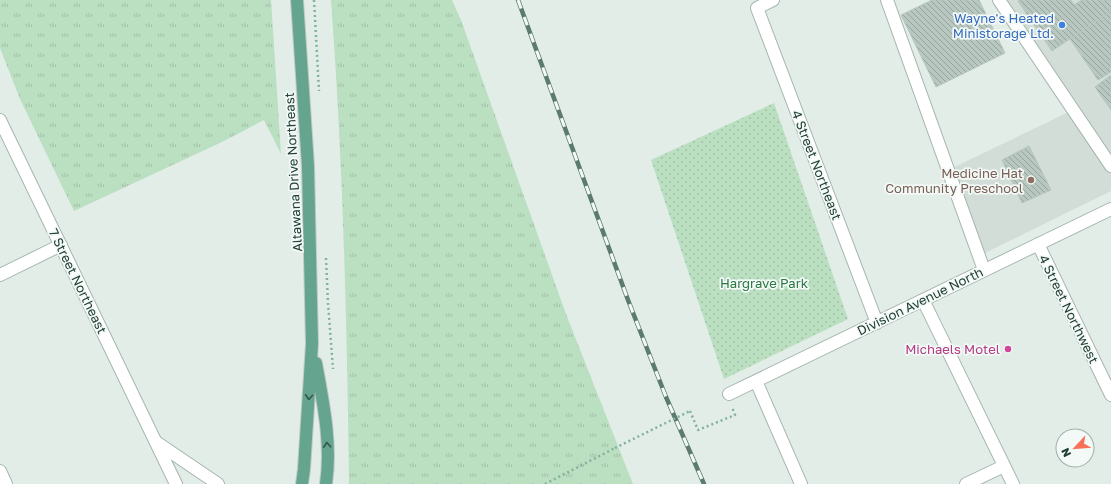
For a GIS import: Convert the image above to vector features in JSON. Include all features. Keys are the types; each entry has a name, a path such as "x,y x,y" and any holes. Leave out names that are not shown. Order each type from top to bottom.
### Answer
{"main road":[{"name":"Altawana Drive Northeast","path":"297,0 308,166 312,344 302,484"},
{"name":"Altawana Drive Northeast","path":"312,344 325,417 328,449 326,484"}],"street":[{"name":"4 Street Northeast","path":"773,0 758,8 877,322"},
{"path":"887,0 984,270"},
{"path":"999,0 1111,166"},
{"name":"7 Street Northeast","path":"0,120 176,484"},
{"name":"Division Avenue North","path":"729,394 1111,209"},
{"name":"4 Street Northwest","path":"1038,244 1111,395"},
{"path":"0,275 60,246"},
{"path":"923,300 1013,484"},
{"path":"756,381 801,484"},
{"name":"7 Street Northeast","path":"155,441 218,484"},
{"path":"966,484 1004,466"},
{"path":"0,470 6,484"}],"path":[{"path":"314,0 319,96"},
{"path":"326,257 333,372"},
{"path":"545,484 690,411 698,430 735,415 729,394"}],"shaded area":[{"path":"999,0 1111,0 1111,191 979,256 948,170 1073,110"}],"green space":[{"path":"0,0 271,0 281,154 264,120 222,142 74,211 20,99 0,48"},
{"path":"331,0 452,0 461,20 566,314 633,484 349,484 344,242 339,121"},
{"name":"Hargrave Park","path":"774,103 848,319 724,379 651,160"}],"building":[{"path":"932,0 979,0 1005,53 936,87 901,15"},
{"name":"Wayne's Heated Ministorage Ltd.","path":"1071,0 1074,5 1082,0 1111,0 1111,11 1052,51 1018,1"},
{"path":"1111,11 1111,72 1098,80 1070,39"},
{"path":"1111,75 1111,110 1095,87"},
{"path":"1029,146 1051,190 1022,203 1002,160"}],"railway":[{"path":"518,0 628,300 666,397 704,484"}],"place":[{"name":"Wayne's Heated Ministorage Ltd.","path":"1062,25"},
{"name":"Medicine Hat Community Preschool","path":"1031,180"},
{"name":"Michaels Motel","path":"1008,349"}]}
